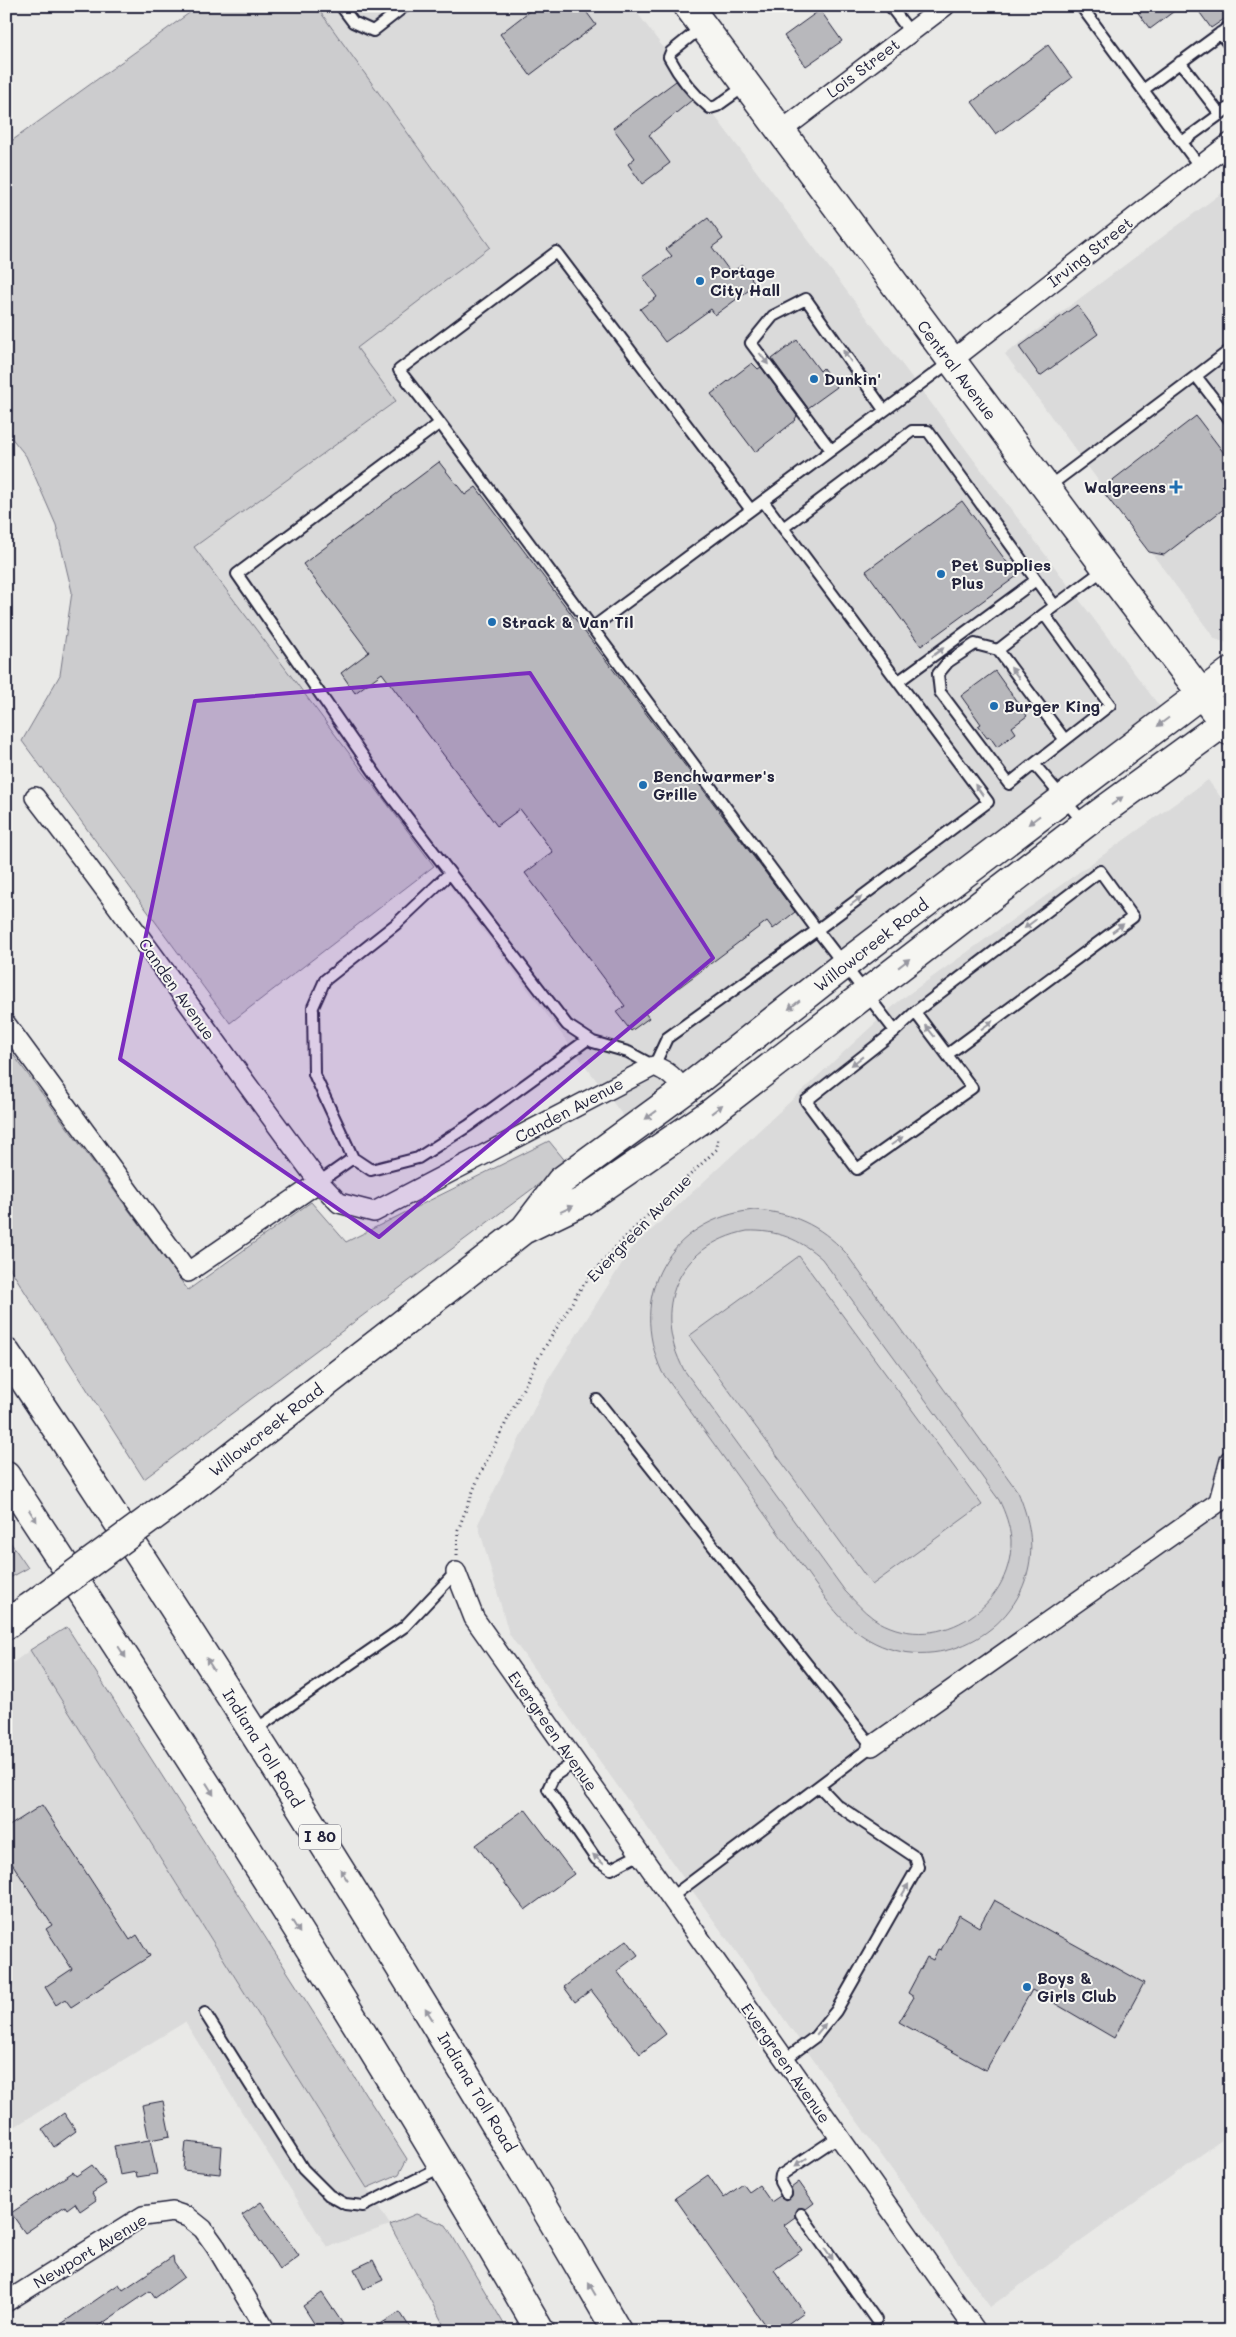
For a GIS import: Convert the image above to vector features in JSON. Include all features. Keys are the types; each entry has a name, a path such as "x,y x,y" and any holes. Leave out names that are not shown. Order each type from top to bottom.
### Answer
{"main road":[{"name":"Central Avenue","path":"696,16 1106,568 1228,724"},
{"name":"Willowcreek Road","path":"524,1230 561,1181 684,1091 844,965 1230,672"},
{"name":"Willowcreek Road","path":"6,1625 181,1496 524,1230 584,1201 712,1113 1085,824 1228,724"},
{"name":"Indiana Toll Road","path":"6,1353 102,1495 253,1731 496,2123 617,2331"},
{"path":"6,1476 139,1678 444,2166 540,2331"}],"street":[{"name":"Lois Street","path":"781,131 946,6"},
{"name":"Irving Street","path":"951,361 1200,167 1228,148"},
{"name":"Canden Avenue","path":"35,796 104,885 210,1036 319,1182 339,1204 374,1212 654,1066"},
{"path":"6,1024 188,1272 319,1182"},
{"path":"654,1066 665,1070 674,1077 684,1091"},
{"path":"872,1746 1224,1498 1230,1460"},
{"name":"Evergreen Avenue","path":"456,1572 474,1618 976,2331"},
{"name":"Newport Avenue","path":"6,2302 143,2216 173,2212 188,2217 203,2229 216,2247 266,2331"}],"lane":[{"path":"341,6 353,22 373,31 405,6"},
{"path":"890,6 910,32"},
{"path":"1081,6 1200,167"},
{"path":"696,16 669,57 674,66 699,98 710,108 717,106 747,85"},
{"path":"1143,90 1230,26"},
{"path":"1220,33 1230,46"},
{"path":"1180,62 1220,114"},
{"path":"1182,142 1230,106"},
{"path":"750,510 556,252 399,370 440,422 817,930 895,1031"},
{"path":"831,450 751,343 773,316 806,299 884,410"},
{"path":"1046,488 1230,350"},
{"path":"592,628 951,361"},
{"path":"1196,376 1230,420"},
{"path":"440,422 237,574 390,795 567,1025 588,1039 628,1052 654,1066 667,1038 817,930 988,802 762,501"},
{"path":"783,528 912,431 928,431 1055,606"},
{"path":"998,650 1106,568"},
{"path":"899,681 1036,580"},
{"path":"1044,614 1110,705 1065,740 1008,784 940,692 938,674 948,662 962,651 975,644 998,650 1065,740"},
{"path":"1034,764 1085,824"},
{"path":"915,1012 972,1088 857,1169 806,1101 895,1031 915,1012 1100,871 1132,917 948,1054"},
{"path":"450,872 396,924 325,980 313,1007 314,1074 353,1158 371,1170 418,1158 468,1126 588,1039"},
{"path":"319,1182 353,1158"},
{"path":"597,1400 872,1746 670,1898"},
{"path":"253,1731 404,1627 456,1572"},
{"path":"575,1762 554,1776 548,1789 596,1859 611,1869 640,1854"},
{"path":"784,2060 814,2037 836,2010 918,1867 914,1857 837,1805 819,1786"},
{"path":"206,2013 303,2169 329,2196 345,2204 363,2206 444,2166"},
{"path":"786,2193 780,2182 781,2175 838,2137"},
{"path":"801,2214 876,2320"}],"path":[{"name":"Evergreen Avenue","path":"456,1572 458,1530 480,1476 539,1357 581,1288 612,1251 717,1149 718,1125 712,1113"}],"highlighted area":[{"path":"530,673 713,958 379,1237 120,1059 195,701"}],"shaded area":[{"path":"199,6 316,6 490,247 357,348 396,401 194,547 434,866 230,1023 22,741 60,675 72,592 56,525 26,456 6,431 6,145"},
{"path":"316,6 632,6 1160,707 627,1121 194,547 396,401 356,348 490,247"},
{"path":"1223,192 1230,201 1230,644 1215,639 1005,354"},
{"path":"1208,780 1230,810 1230,2134 990,2307 509,1634 478,1524 548,1380 631,1249 899,1001"},
{"path":"6,1045 188,1290 311,1202 346,1242 549,1141 567,1163 144,1479 6,1262"},
{"path":"754,1210 768,1211 792,1217 815,1227 845,1252 1018,1492 1029,1528 1031,1547 1029,1566 1020,1592 1006,1614 987,1632 964,1644 940,1652 914,1653 888,1648 853,1629 828,1602 662,1372 652,1343 650,1315 653,1289 663,1266 678,1245 699,1228 724,1216","holes":["747,1231 758,1231 788,1237 805,1246 822,1259 999,1500 1007,1519 1011,1540 1008,1565 999,1587 984,1606 965,1620 943,1629 920,1633 896,1629 865,1612 845,1591 684,1370 674,1347 670,1325 671,1303 677,1283 688,1265 703,1250 723,1238"]},
{"path":"799,1256 982,1505 872,1585 689,1336"},
{"path":"6,1536 28,1568 6,1580"},
{"path":"67,1627 407,2159 399,2174 367,2188 30,1650"},
{"path":"30,1650 390,2225 327,2247 185,2022 6,2132 6,1668"},
{"path":"416,2214 446,2225 508,2331 447,2331 390,2225"}],"building":[{"path":"536,6 582,6 596,25 530,75 500,34"},
{"path":"1133,6 1181,6 1150,29"},
{"path":"1195,6 1230,6 1230,15 1211,28"},
{"path":"820,10 842,41 806,66 784,36"},
{"path":"1048,45 1072,78 996,134 972,102"},
{"path":"676,81 692,100 649,135 670,163 642,184 628,164 635,158 613,128"},
{"name":"Portage City Hall","path":"708,218 723,239 712,247 731,273 742,265 756,285 715,315 711,309 665,342 640,309 657,297 643,277 672,256 666,249"},
{"path":"1077,305 1098,334 1040,376 1019,347"},
{"name":"Dunkin'","path":"797,340 820,371 823,368 837,387 808,408 772,359"},
{"path":"752,363 758,369 761,367 797,416 796,420 755,452 711,394"},
{"name":"Walgreens","path":"1196,416 1230,461 1230,504 1164,555 1149,552 1101,489"},
{"path":"439,462 465,495 476,487 795,912 773,929 767,921 645,1013 649,1018 631,1031 616,1012 625,1006 525,873 553,852 520,809 497,826 382,673 355,693 341,673 369,652 303,564"},
{"name":"Pet Supplies Plus","path":"962,501 1017,576 921,646 866,571"},
{"name":"Burger King","path":"995,671 1027,716 1012,727 1016,733 997,747 990,737 987,738 978,726 981,724 961,696"},
{"path":"42,1805 130,1940 137,1935 150,1956 71,2007 65,1999 56,2005 45,1987 72,1969 46,1929 52,1925 6,1854 6,1828"},
{"path":"525,1809 574,1874 525,1910 476,1845"},
{"name":"Boys & Girls Club","path":"994,1900 1144,1983 1114,2038 1032,1990 986,2070 899,2022 914,1997 908,1993 927,1957 933,1960 938,1949 941,1950 959,1915 979,1927"},
{"path":"627,1940 638,1955 617,1971 666,2034 640,2054 591,1990 575,2002 564,1987"},
{"path":"163,2101 170,2136 150,2140 157,2174 137,2177 136,2172 120,2175 114,2146 149,2140 142,2105"},
{"path":"64,2113 76,2131 54,2147 42,2129"},
{"path":"186,2142 222,2146 220,2174 183,2170"},
{"path":"92,2165 106,2184 92,2193 96,2200 80,2211 75,2203 67,2209 65,2206 25,2233 11,2213 73,2172 76,2176"},
{"path":"708,2175 724,2198 743,2184 749,2192 759,2185 771,2202 780,2196 786,2200 792,2196 791,2188 799,2182 814,2203 806,2209 797,2208 795,2217 784,2225 802,2250 774,2270 804,2312 778,2331 769,2331 675,2198"},
{"path":"261,2202 299,2256 280,2270 242,2215"},
{"path":"173,2256 174,2263 184,2277 155,2298 150,2291 91,2331 51,2331 119,2284 123,2290"},
{"path":"373,2260 383,2280 364,2289 354,2269"},
{"path":"322,2293 343,2324 332,2331 319,2331 303,2306"},
{"path":"400,2312 412,2331 369,2331"}],"place":[{"name":"Portage City Hall","path":"700,281"},
{"name":"Dunkin'","path":"814,379"},
{"name":"Walgreens","path":"1176,487"},
{"name":"Pet Supplies Plus","path":"941,574"},
{"name":"Strack & Van Til","path":"492,622"},
{"name":"Burger King","path":"994,706"},
{"name":"Benchwarmer's Grille","path":"643,785"},
{"name":"Boys & Girls Club","path":"1027,1987"}]}
